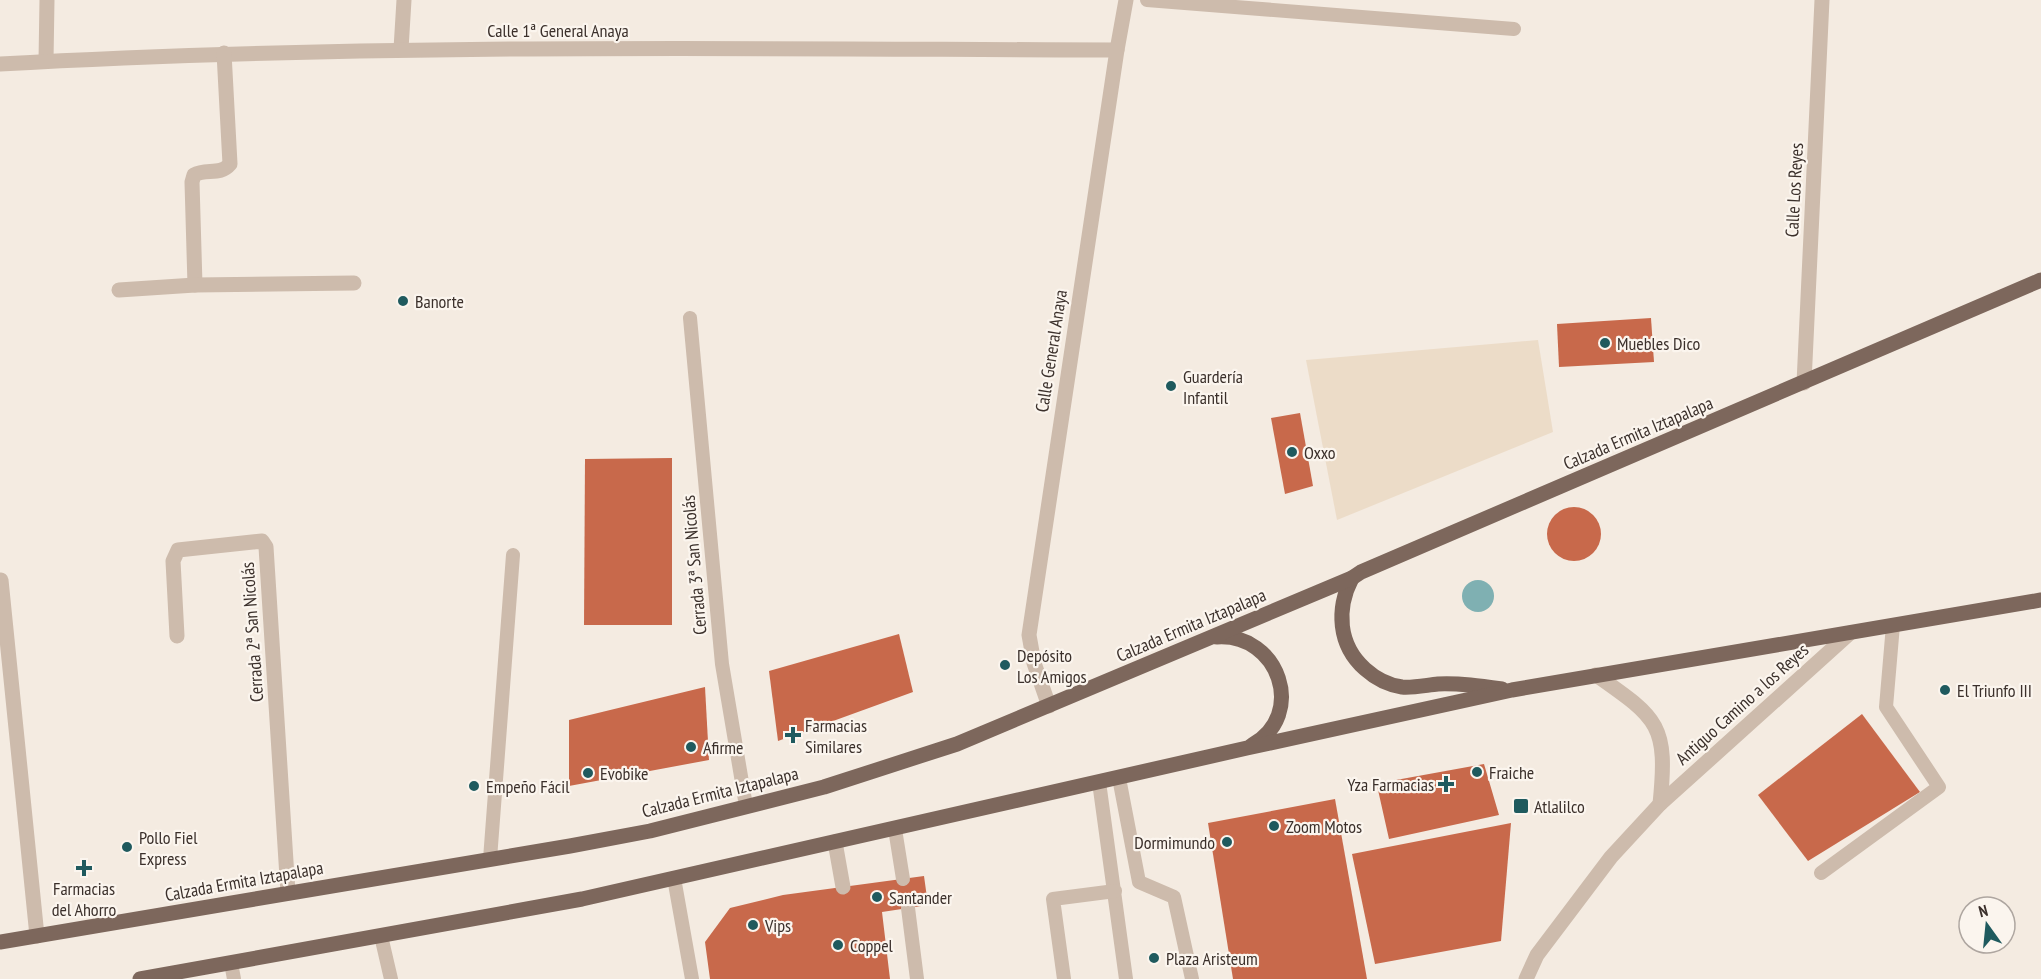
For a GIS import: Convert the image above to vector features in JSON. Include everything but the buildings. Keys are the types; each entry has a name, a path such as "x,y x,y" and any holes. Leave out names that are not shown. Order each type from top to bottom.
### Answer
{"main road":[{"name":"Calzada Ermita Iztapalapa","path":"0,942 650,831 824,787 957,744 1213,638 1352,578 1361,572 2041,280"},
{"path":"1352,578 1341,606 1344,636 1349,650 1371,675 1386,683 1402,687 1441,684 1477,685 1512,690"},
{"path":"140,979 582,899 1512,690 2041,600"},
{"path":"1213,638 1227,636 1253,645 1264,653 1279,677 1281,698 1276,718 1269,731 1259,741 1246,748"}],"street":[{"path":"46,61 47,0"},
{"path":"401,49 404,0"},
{"name":"Calle General Anaya","path":"1049,706 1034,663 1029,635 1126,0"},
{"name":"Calle Los Reyes","path":"1804,383 1822,0"},
{"name":"Calle 1ª General Anaya","path":"0,64 224,53 401,49 1117,50"},
{"path":"195,285 192,182 194,175 202,170 218,172 226,169 230,164 224,53"},
{"path":"119,290 195,285 354,283"},
{"name":"Cerrada 2ª San Nicolás","path":"177,636 173,561 178,550 262,541 266,547 288,893"},
{"path":"2,580 37,936"},
{"name":"Antiguo Camino a los Reyes","path":"1526,979 1537,955 1611,857 1660,804 1850,633"},
{"name":"Antiguo Camino a los Reyes","path":"1596,675 1640,706 1653,722 1662,741 1664,765 1660,804"},
{"path":"835,842 843,886"}],"lane":[{"path":"1147,0 1514,28"},
{"name":"Cerrada 3ª San Nicolás","path":"690,318 722,664 746,806"},
{"path":"490,859 513,555"},
{"path":"1821,873 1939,787 1886,707 1893,625"},
{"path":"1119,778 1139,882 1174,897 1191,979"},
{"path":"1099,782 1126,979"},
{"path":"895,829 903,879"},
{"path":"674,878 692,979"},
{"path":"1064,979 1053,899 1115,891"},
{"path":"908,908 917,979"},
{"path":"381,936 391,979"},
{"path":"231,963 234,979"}],"shaded area":[{"path":"1538,340 1553,432 1337,520 1306,360"}],"water":[{"path":"1478,580 1490,584 1494,596 1490,608 1478,612 1466,608 1462,596 1466,584"}],"place":[{"name":"Banorte","path":"403,301"},
{"name":"Muebles Dico","path":"1605,343"},
{"name":"Guardería Infantil","path":"1171,386"},
{"name":"Oxxo","path":"1292,452"},
{"name":"Depósito Los Amigos","path":"1005,665"},
{"name":"El Triunfo III","path":"1945,690"},
{"name":"Farmacias Similares","path":"793,735"},
{"name":"Afirme","path":"691,747"},
{"name":"Fraiche","path":"1477,772"},
{"name":"Evobike","path":"588,773"},
{"name":"Yza Farmacias","path":"1446,784"},
{"name":"Empeño Fácil","path":"474,786"},
{"name":"Atlalilco","path":"1521,806"},
{"name":"Zoom Motos","path":"1274,826"},
{"name":"Dormimundo","path":"1227,842"},
{"name":"Pollo Fiel Express","path":"127,847"},
{"name":"Farmacias del Ahorro","path":"84,868"},
{"name":"Santander","path":"877,897"},
{"name":"Vips","path":"753,925"},
{"name":"Coppel","path":"838,945"},
{"name":"Plaza Aristeum","path":"1154,958"}]}
